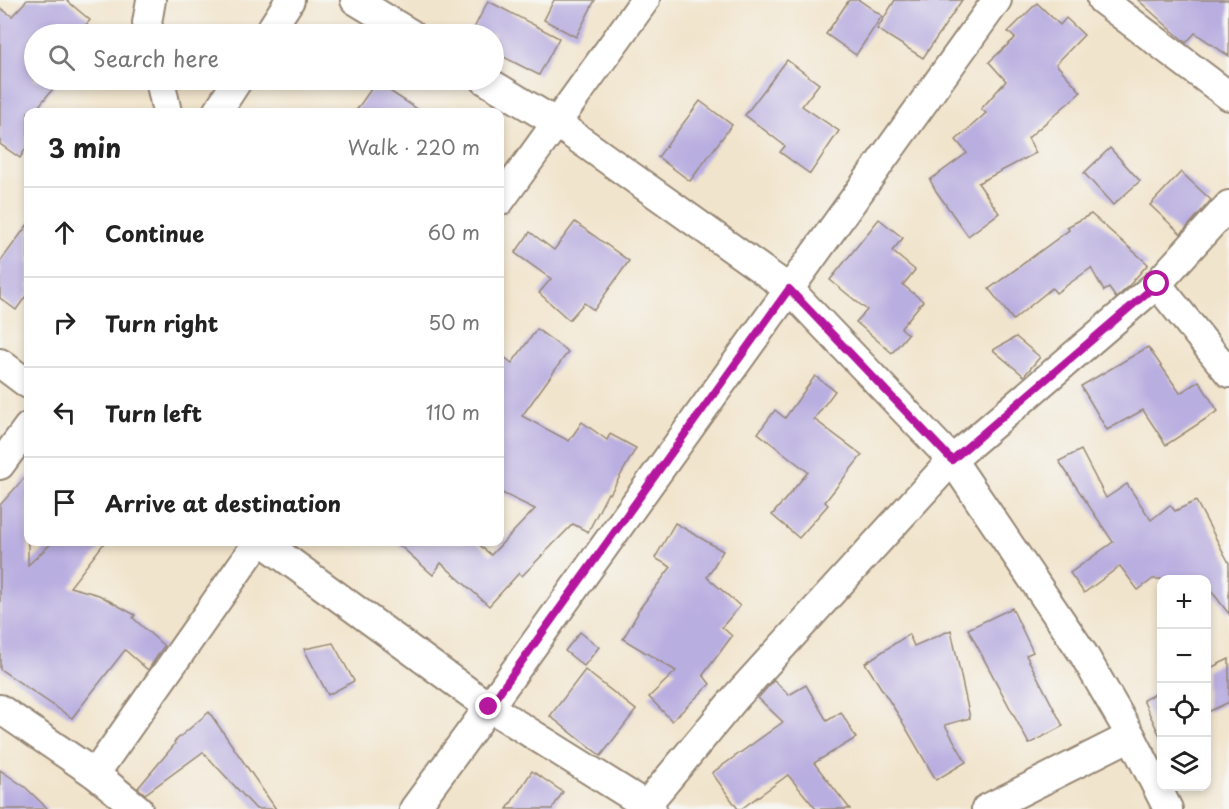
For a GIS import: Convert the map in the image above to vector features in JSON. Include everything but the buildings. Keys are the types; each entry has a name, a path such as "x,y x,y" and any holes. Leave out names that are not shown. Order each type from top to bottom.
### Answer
{"street":[{"path":"147,24 151,0"},
{"path":"274,24 290,0"},
{"path":"355,0 395,24"},
{"path":"504,195 645,0"},
{"path":"414,809 998,0"},
{"path":"1102,0 1229,96"},
{"path":"162,90 166,108"},
{"path":"220,108 231,90"},
{"path":"502,90 555,122 789,289 952,460 1083,655 1131,736 1168,809"},
{"path":"268,546 489,707 649,807 736,697 952,460 1157,284 1229,206"},
{"path":"1157,284 1229,373"},
{"path":"0,363 24,381"},
{"path":"0,465 24,432"},
{"path":"95,774 255,546"},
{"path":"0,709 95,774 138,809"},
{"path":"986,809 1131,736"}],"route":[{"path":"489,707 789,289 952,460 1157,284"}]}
